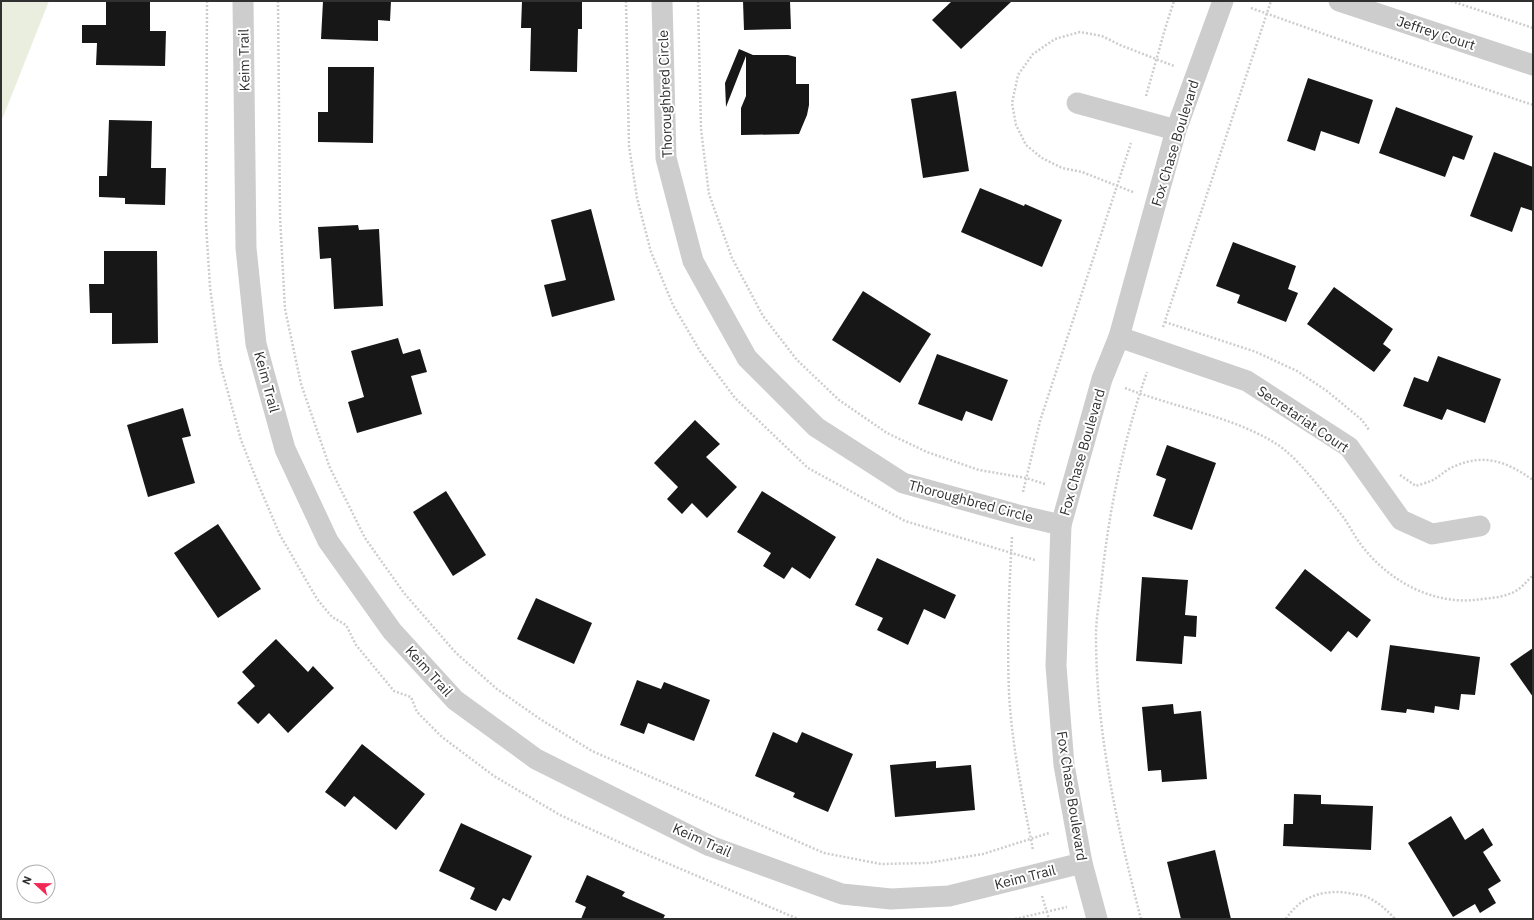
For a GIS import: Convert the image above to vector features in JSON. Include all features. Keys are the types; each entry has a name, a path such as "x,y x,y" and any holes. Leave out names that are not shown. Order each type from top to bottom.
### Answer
{"street":[{"name":"Keim Trail","path":"243,1 246,248 256,344 286,449 328,541 392,631 455,700 536,759 710,846 842,894 891,899 949,896 1082,863"},
{"name":"Thoroughbred Circle","path":"662,1 666,158 693,261 747,358 816,427 903,483 1018,515 1061,524"},
{"name":"Fox Chase Boulevard","path":"1097,919 1082,863 1064,765 1056,666 1061,524 1102,379 1120,337 1176,130 1223,1"},
{"name":"Jeffrey Court","path":"1339,1 1533,65"},
{"path":"1077,102 1176,130"},
{"name":"Secretariat Court","path":"1120,337 1247,381 1349,447 1401,520 1432,534 1480,526"}],"path":[{"path":"207,1 206,224 210,287 220,363 241,440 259,486 280,535 317,599 332,617 346,625 356,645 394,690 411,698 417,712 442,737 494,776 560,815 634,849 798,919"},
{"path":"278,1 280,216 285,310 301,384 330,468 365,538 404,593 456,653 497,689 540,719 592,751 824,853 881,864 928,863 983,854 1049,833"},
{"path":"698,1 701,129 709,194 732,258 763,316 797,360 839,400 887,433 927,452 978,470 1026,478 1045,484"},
{"path":"1141,919 1117,825 1108,773 1100,707 1096,635 1105,546 1116,481 1140,394 1271,1"},
{"path":"1451,1 1533,28"},
{"path":"1251,8 1533,106"},
{"path":"1165,322 1256,352 1297,371 1327,391 1362,420 1371,433"},
{"path":"1121,386 1140,394 1235,424 1275,443 1297,461 1322,490 1362,547 1385,571 1408,586 1436,597 1466,600 1498,598 1520,589 1533,575"},
{"path":"1395,472 1416,486 1432,481 1454,466 1477,459 1503,462 1519,470 1533,480"},
{"path":"1286,919 1290,912 1308,897 1330,891 1367,897 1384,907 1395,919"},
{"path":"1015,919 1067,907"}],"green space":[{"path":"1,1 49,1 1,122"}],"building":[{"path":"106,1 150,1 150,31 166,31 165,66 96,65 97,43 82,43 82,25 106,25"},
{"path":"323,1 391,1 390,21 378,20 378,41 321,39"},
{"path":"522,1 582,1 582,29 578,29 577,72 530,71 531,28 521,28"},
{"path":"743,1 790,1 791,29 744,30"},
{"path":"952,1 1012,1 961,49 932,20"},
{"path":"739,49 753,55 788,55 796,57 796,84 809,84 809,105 807,115 799,134 741,135 741,108 746,96 746,56 726,107 725,83"},
{"path":"328,67 374,67 373,143 318,142 318,112 328,112"},
{"path":"1308,78 1373,100 1359,144 1321,131 1315,151 1287,141"},
{"path":"956,91 969,171 923,178 911,99"},
{"path":"1396,107 1473,136 1464,160 1453,156 1445,177 1379,153"},
{"path":"109,120 152,121 151,168 166,168 165,205 125,204 125,198 99,197 99,176 107,176"},
{"path":"1494,152 1533,167 1533,211 1521,207 1512,232 1470,216"},
{"path":"980,188 1024,206 1025,204 1062,220 1042,267 961,232"},
{"path":"591,209 615,300 552,317 544,285 566,280 551,220"},
{"path":"358,225 359,230 379,229 383,306 334,309 331,258 320,259 318,227"},
{"path":"1233,242 1296,266 1288,289 1298,293 1286,322 1237,303 1240,295 1216,286"},
{"path":"104,251 157,251 158,343 112,344 112,313 90,313 89,284 104,284"},
{"path":"1334,287 1393,329 1383,344 1391,350 1374,372 1307,324"},
{"path":"863,291 931,334 900,383 832,340"},
{"path":"398,338 403,354 420,349 427,372 411,376 422,414 357,433 348,402 364,397 351,351"},
{"path":"937,354 1008,380 992,421 966,411 962,421 918,404"},
{"path":"1438,356 1501,379 1485,423 1447,409 1442,420 1403,406 1414,377 1428,382"},
{"path":"183,408 191,436 182,438 195,483 148,497 127,425"},
{"path":"695,420 720,444 706,457 737,487 707,518 692,503 682,514 667,499 678,487 654,463"},
{"path":"1167,445 1216,463 1192,530 1153,516 1166,479 1156,475"},
{"path":"446,491 486,555 453,576 413,512"},
{"path":"762,491 836,537 810,579 792,567 784,579 763,566 771,553 737,532"},
{"path":"218,524 261,589 218,618 174,553"},
{"path":"877,558 956,595 945,619 924,609 908,645 877,630 883,618 855,605"},
{"path":"1305,569 1371,620 1357,638 1348,631 1331,652 1275,608"},
{"path":"1142,577 1188,580 1185,615 1197,616 1196,637 1184,636 1182,664 1136,661"},
{"path":"536,598 592,623 574,664 517,639"},
{"path":"276,639 308,672 313,666 334,688 288,733 269,713 258,724 237,703 255,686 242,672"},
{"path":"1390,645 1480,657 1475,695 1461,694 1459,710 1435,706 1434,713 1407,709 1406,713 1381,710"},
{"path":"1533,648 1533,697 1510,664"},
{"path":"637,680 661,689 664,682 710,700 694,741 648,723 644,734 620,725"},
{"path":"1173,704 1174,714 1201,711 1207,779 1162,782 1161,770 1148,771 1142,707"},
{"path":"773,732 797,743 802,732 853,754 828,812 793,797 795,793 755,776"},
{"path":"362,744 425,794 396,830 354,796 345,807 325,792"},
{"path":"936,761 936,768 971,765 975,810 895,817 890,765"},
{"path":"1294,794 1321,795 1321,804 1373,806 1371,850 1283,846 1284,824 1293,824"},
{"path":"1451,816 1465,840 1483,828 1493,845 1483,852 1501,881 1488,889 1496,903 1480,913 1475,904 1453,917 1408,843"},
{"path":"461,823 532,856 510,901 503,898 496,911 470,899 475,888 439,871"},
{"path":"1215,850 1231,919 1181,919 1167,862"},
{"path":"587,875 625,892 622,896 665,915 663,919 581,919 586,907 575,902"}]}
